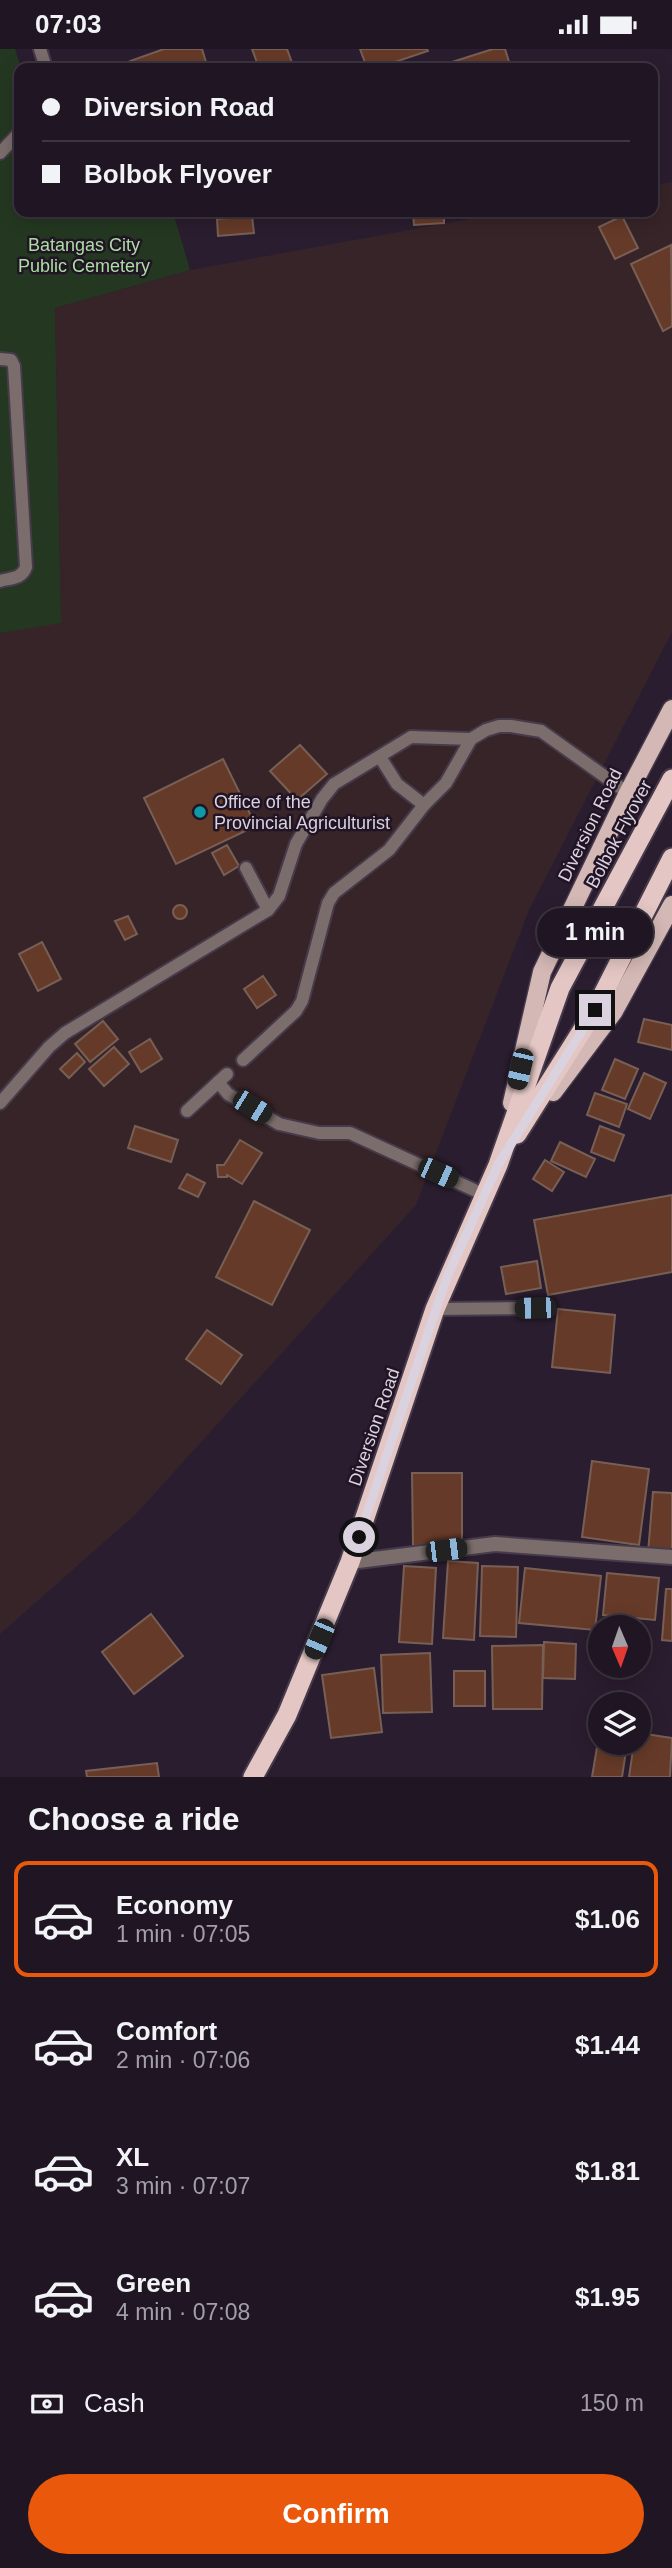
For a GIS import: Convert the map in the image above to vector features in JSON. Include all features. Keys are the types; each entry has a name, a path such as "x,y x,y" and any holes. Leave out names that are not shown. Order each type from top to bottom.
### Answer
{"highway":[{"name":"Bolbok Flyover","path":"498,1165 560,988 672,779"},
{"path":"498,1165 595,1010 672,858"},
{"name":"Diversion Road","path":"253,1777 287,1716 350,1562 435,1309 498,1165"}],"main road":[{"name":"Diversion Road","path":"498,1165 542,972 628,793 672,709"},
{"name":"Diversion Road","path":"498,1165 614,1011 672,905"}],"street":[{"path":"350,1562 495,1544 672,1557"}],"lane":[{"path":"0,153 14,139"},
{"path":"0,359 11,360 14,366 26,567 24,573 19,576 0,580"},
{"path":"243,1060 296,1010 302,1001 328,903 334,893 390,850 424,805 446,783 471,739 499,726 541,731 628,793"},
{"path":"0,1103 49,1047 65,1033 268,910 279,896 296,844 322,799 334,784 411,737 471,739"},
{"path":"380,757 397,784 424,805"},
{"path":"246,868 268,910"},
{"path":"187,1111 223,1078 228,1094 279,1124 318,1133 350,1133 485,1195"},
{"path":"435,1309 535,1308"}],"shaded area":[{"path":"672,182 672,632 529,910 416,1205 136,1514 0,1634 0,633 61,622 55,308 190,270 481,217 658,217 658,184"}],"green space":[{"name":"Batangas City Public Cemetery","path":"0,49 15,49 19,63 14,63 14,217 174,217 190,270 55,308 61,623 0,633"}],"building":[{"path":"164,49 202,49 206,62 131,63 130,61"},
{"path":"252,49 287,49 292,63 257,63"},
{"path":"360,49 428,51 392,63 365,63"},
{"path":"493,49 505,49 509,63 449,63"},
{"path":"252,217 254,233 218,236 217,219"},
{"path":"413,217 444,217 444,223 414,225"},
{"path":"622,217 638,248 615,259 599,227"},
{"path":"671,245 672,326 663,331 631,264"},
{"path":"300,745 327,774 297,800 270,771"},
{"name":"Office of the Provincial Agriculturist","path":"223,759 256,826 176,864 144,798"},
{"path":"227,845 239,866 224,875 212,853"},
{"path":"180,905 185,907 185,917 180,919 175,917 173,912 175,907"},
{"path":"128,916 137,934 125,940 115,921"},
{"path":"42,942 61,979 38,991 19,954"},
{"path":"263,976 276,995 257,1008 244,989"},
{"path":"644,1019 672,1025 672,1050 638,1042"},
{"path":"103,1021 118,1039 90,1062 75,1044"},
{"path":"150,1039 162,1059 141,1072 129,1052"},
{"path":"114,1047 129,1064 104,1086 89,1069"},
{"path":"77,1053 85,1062 69,1078 60,1069"},
{"path":"615,1059 638,1069 625,1099 602,1090"},
{"path":"644,1073 666,1083 650,1119 628,1109"},
{"path":"595,1093 627,1104 619,1127 587,1115"},
{"path":"135,1126 178,1140 171,1162 128,1148"},
{"path":"600,1126 624,1135 614,1161 591,1152"},
{"path":"240,1140 262,1153 242,1184 227,1175 218,1177 217,1165 224,1165"},
{"path":"560,1142 595,1159 586,1177 551,1161"},
{"path":"545,1160 564,1172 552,1191 533,1179"},
{"path":"187,1174 205,1183 198,1197 179,1188"},
{"path":"672,1195 672,1272 548,1295 534,1220"},
{"path":"254,1201 310,1230 272,1305 216,1277"},
{"path":"537,1261 541,1288 506,1294 501,1267"},
{"path":"558,1309 615,1315 610,1373 552,1367"},
{"path":"207,1330 242,1355 221,1384 186,1359"},
{"path":"592,1461 649,1469 639,1545 582,1537"},
{"path":"412,1473 462,1473 462,1545 413,1546"},
{"path":"653,1492 672,1493 672,1555 648,1553"},
{"path":"448,1561 478,1563 474,1640 443,1638"},
{"path":"404,1566 436,1568 432,1644 399,1642"},
{"path":"482,1566 518,1567 516,1637 480,1636"},
{"path":"525,1568 601,1576 597,1615 588,1615 588,1629 519,1623"},
{"path":"607,1573 659,1578 655,1620 651,1620 651,1615 603,1615"},
{"path":"666,1589 672,1589 672,1641 662,1640"},
{"path":"151,1614 183,1656 134,1694 102,1652"},
{"path":"544,1642 576,1644 575,1679 543,1678"},
{"path":"543,1645 542,1709 493,1709 492,1646"},
{"path":"430,1653 432,1712 383,1713 381,1655"},
{"path":"374,1668 382,1732 331,1738 322,1675"},
{"path":"454,1671 485,1671 485,1706 454,1706"},
{"path":"651,1735 672,1738 670,1777 629,1777 632,1755 651,1755"},
{"path":"596,1755 625,1755 622,1777 592,1777"},
{"path":"157,1763 159,1777 87,1777 86,1771"}],"place":[{"name":"Office of the Provincial Agriculturist","path":"200,812"}],"route":[{"path":"359,1537 447,1277 498,1165 595,1010"}]}
